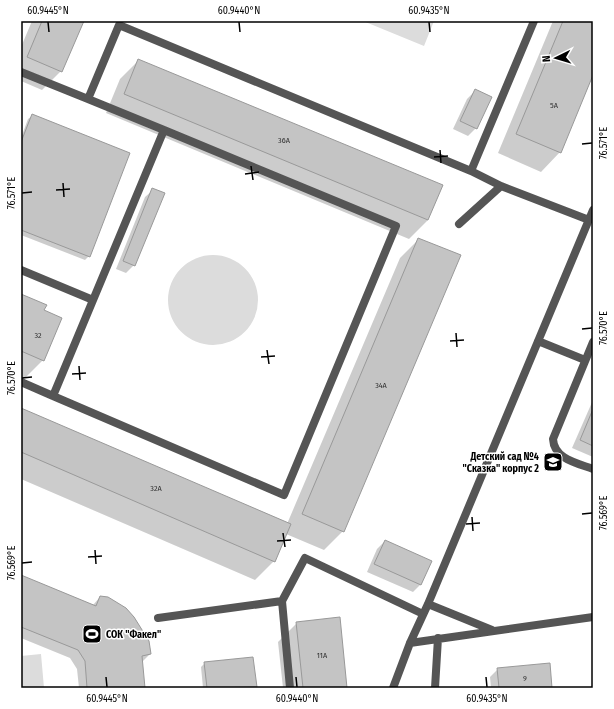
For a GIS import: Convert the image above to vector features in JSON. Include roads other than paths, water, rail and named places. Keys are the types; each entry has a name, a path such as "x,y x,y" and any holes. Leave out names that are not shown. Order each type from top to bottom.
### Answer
{"lane":[{"path":"471,172 534,21"},
{"path":"88,99 120,23 501,186 588,220"},
{"path":"21,72 396,226 284,495 21,382"},
{"path":"53,396 164,130"},
{"path":"459,224 501,186"},
{"path":"393,688 410,643 428,604 593,210"},
{"path":"21,270 93,300"},
{"path":"538,341 585,360"},
{"path":"593,342 555,432 553,446 556,452 562,456 593,469"},
{"path":"290,688 282,601 305,558 423,614"},
{"path":"158,618 282,601"},
{"path":"428,604 494,630"},
{"path":"410,643 593,617"},
{"path":"435,688 438,638"}],"place":[{"name":"Детский сад №4 \"Сказка\" корпус 2","path":"553,462"},
{"name":"СОК \"Факел\"","path":"92,634"}]}
